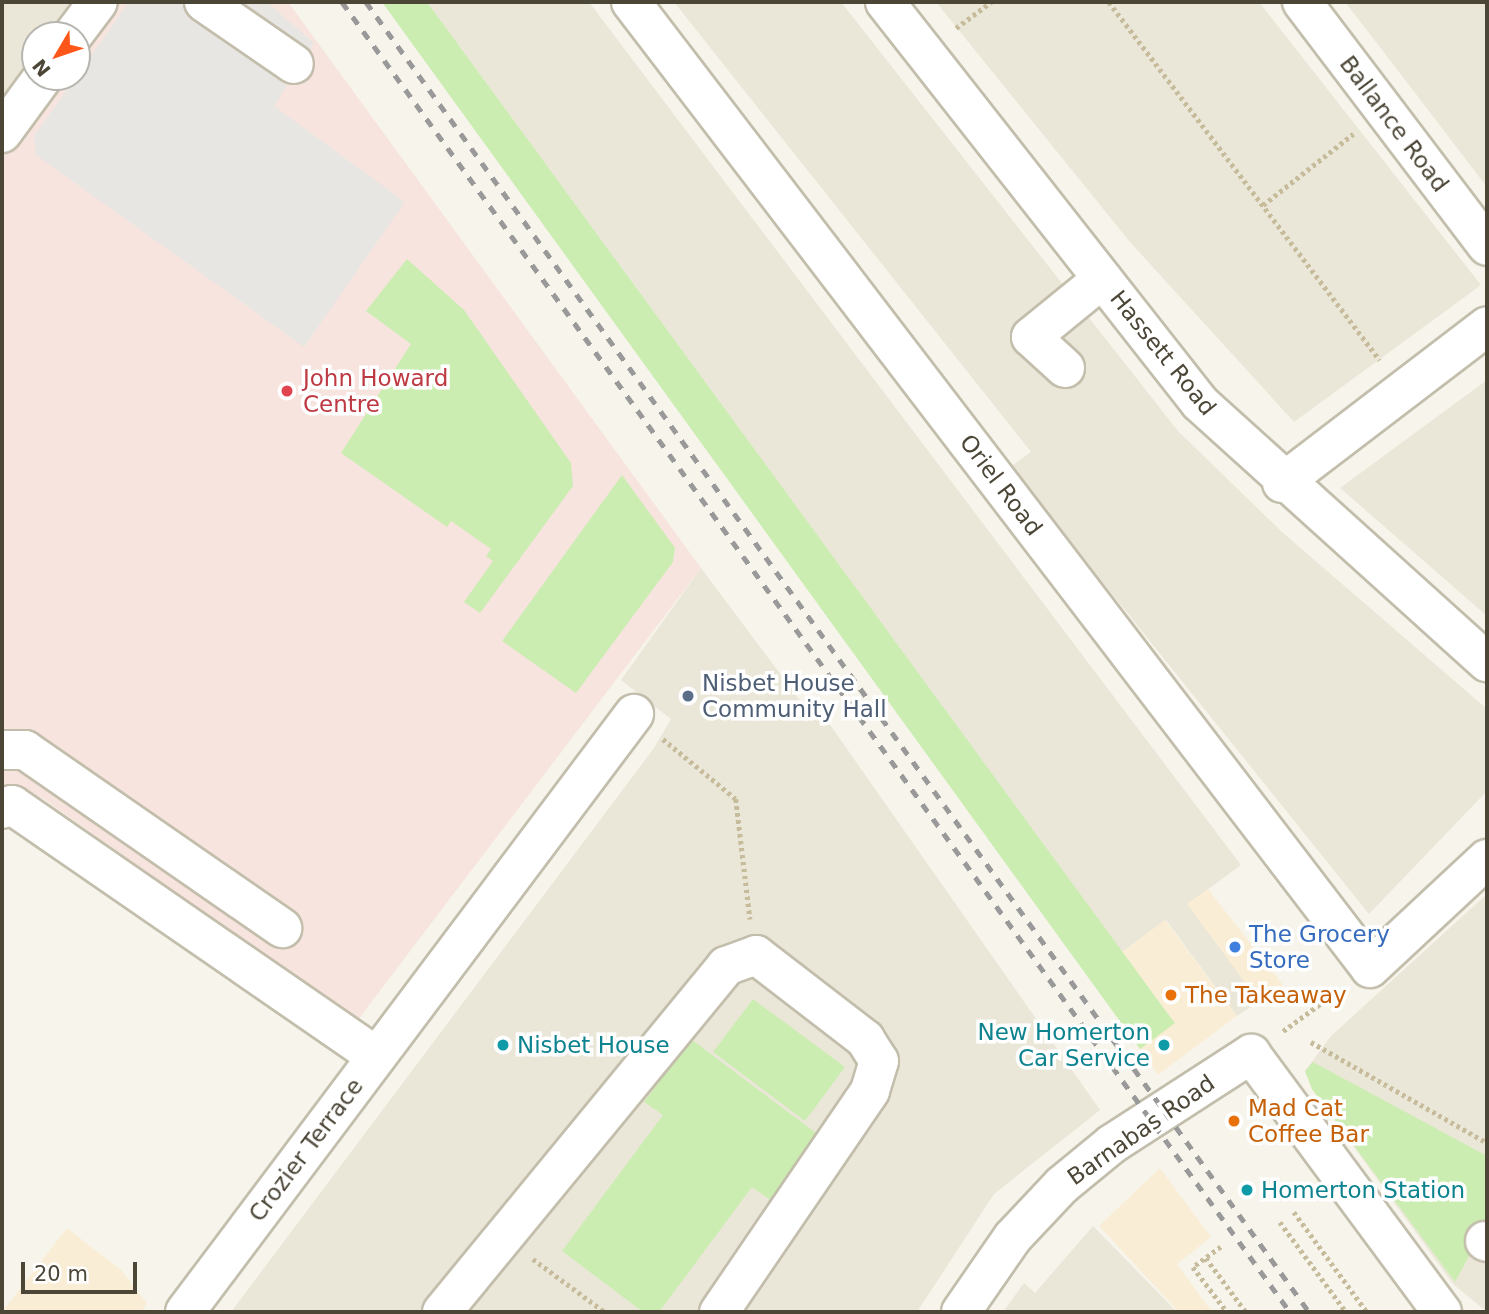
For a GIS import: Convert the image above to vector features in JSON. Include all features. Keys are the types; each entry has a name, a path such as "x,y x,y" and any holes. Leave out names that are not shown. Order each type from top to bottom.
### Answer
{"street":[{"path":"84,21 98,2"},
{"path":"204,2 294,64"},
{"name":"Oriel Road","path":"631,2 1359,976"},
{"name":"Hassett Road","path":"885,2 1200,402 1282,483 1487,663"},
{"name":"Ballance Road","path":"1302,2 1487,246"},
{"path":"2,133 33,91"},
{"path":"1065,368 1031,337 1102,279"},
{"path":"1282,483 1487,326"},
{"name":"Crozier Terrace","path":"185,1312 634,714"},
{"path":"2,750 25,750 282,928"},
{"path":"2,809 12,806 376,1056"},
{"path":"1359,976 1487,859"},
{"path":"442,1312 503,1237 741,961 865,1039 880,1062 870,1091 719,1312"},
{"path":"1264,1045 1442,1312"},
{"name":"Barnabas Road","path":"961,1312 1013,1237 1062,1185 1112,1144 1264,1045"}],"path":[{"path":"1109,2 1404,391"},
{"path":"1263,205 1383,110"},
{"path":"634,714 736,799 741,961"},
{"path":"1264,1045 1359,976"},
{"path":"1311,1042 1487,1143"},
{"path":"1294,1212 1367,1312"},
{"path":"1280,1222 1346,1312"},
{"path":"503,1237 605,1312"},
{"path":"1221,1247 1193,1267 1227,1312"},
{"path":"1206,1258 1246,1312"}],"shaded area":[{"path":"2,2 79,2 66,21 21,21 21,89 2,118"},
{"name":"John Howard Centre","path":"79,2 288,2 701,568 357,1021 42,798 2,786 2,118 24,91 91,91 91,21 78,21"},
{"path":"129,2 267,2 314,43 274,106 405,202 304,347 36,155 34,136 66,91 91,91 91,56"},
{"path":"427,2 589,2 1241,865 1188,904 1259,1001 1237,1016 1166,920 1122,952"},
{"path":"674,2 841,2 1178,431 1282,532 1487,709 1487,791 1369,914 1010,467 1031,452"},
{"path":"936,2 1259,2 1481,285 1294,422 1130,242"},
{"path":"1345,2 1487,2 1487,187 1376,42"},
{"path":"1487,380 1487,616 1340,488"},
{"path":"701,568 805,707 812,699 1100,1110 994,1194 917,1312 231,1312 654,748 671,719 621,680"},
{"name":"The Grocery Store","path":"1208,889 1283,985 1259,1001 1187,904"},
{"path":"1487,894 1487,1312 1453,1284 1312,1089 1305,1071 1331,1036"},
{"path":"1165,920 1237,1016 1158,1075 1134,1040 1168,1014 1122,952"},
{"path":"1160,1168 1211,1237 1177,1264 1212,1312 1179,1312 1099,1226"},
{"path":"1093,1226 1177,1312 1003,1312 1024,1283 1035,1293"},
{"path":"67,1228 121,1270 147,1303 141,1312 2,1312"}],"green space":[{"path":"382,2 427,2 1175,1023 1140,1049"},
{"path":"407,259 464,310 571,463 573,486 480,613 464,602 493,561 486,556 491,549 451,521 447,527 341,453 411,344 366,311"},
{"path":"622,475 675,548 673,562 576,693 502,641"},
{"path":"753,999 845,1067 805,1121 713,1052"},
{"path":"691,1039 824,1139 776,1204 752,1187 659,1312 643,1312 562,1251 663,1115 644,1102"},
{"path":"1313,1062 1487,1156 1487,1223 1455,1282 1312,1089 1305,1071"}],"railway":[{"path":"342,2 1290,1312"},
{"path":"366,2 1309,1312"}],"place":[{"name":"John Howard Centre","path":"287,391"},
{"name":"Nisbet House Community Hall","path":"688,696"},
{"name":"The Grocery Store","path":"1235,947"},
{"name":"The Takeaway","path":"1171,995"},
{"name":"Nisbet House","path":"503,1045"},
{"name":"New Homerton Car Service","path":"1164,1045"},
{"name":"Mad Cat Coffee Bar","path":"1234,1121"},
{"name":"Homerton Station","path":"1247,1190"}]}
